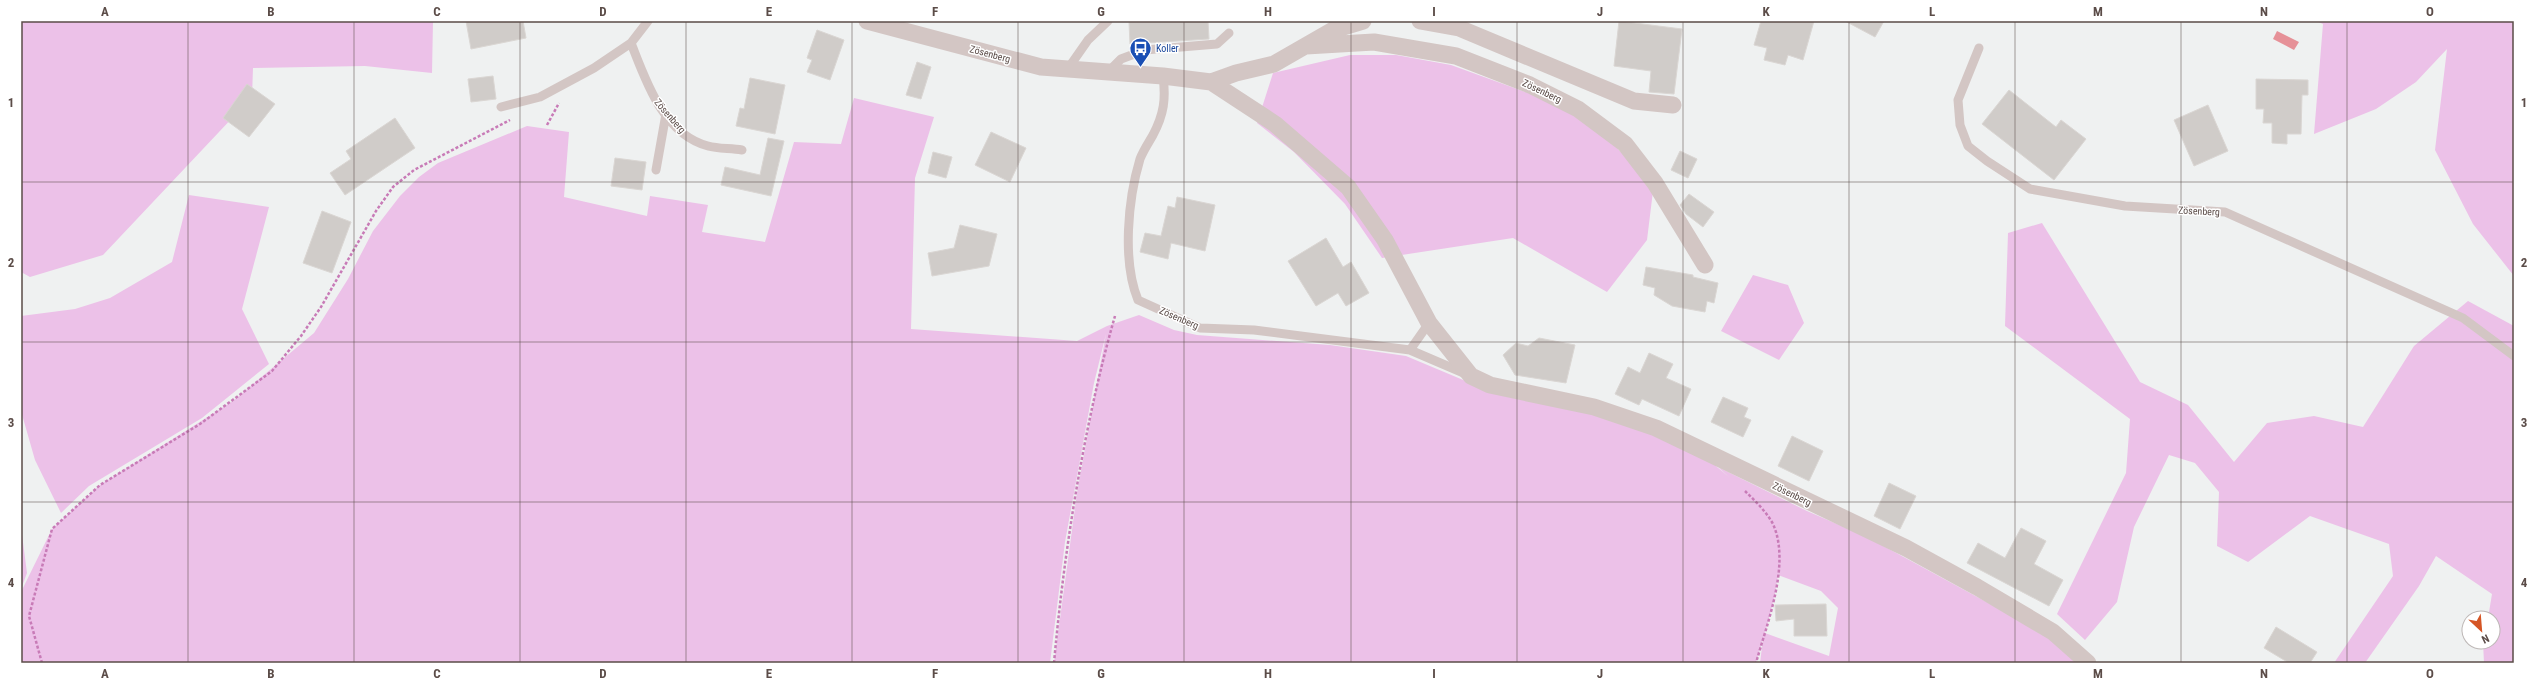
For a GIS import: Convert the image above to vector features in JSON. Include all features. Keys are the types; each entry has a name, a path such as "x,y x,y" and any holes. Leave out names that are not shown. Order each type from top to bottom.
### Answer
{"street":[{"name":"Zösenberg","path":"867,21 1042,67 1163,76 1211,82 1275,124 1348,187 1385,240 1429,323 1471,376 1497,387 1594,407 1656,428 1906,548 2054,632 2088,663"},
{"name":"Zösenberg","path":"1211,82 1236,73 1274,64 1333,30 1363,21"},
{"path":"1420,21 1458,28 1634,101 1673,105"},
{"name":"Zösenberg","path":"1306,46 1374,42 1456,56 1530,85 1578,109 1625,144 1655,183 1704,265"}],"lane":[{"path":"501,107 540,97 594,68 631,44 648,21"},
{"path":"1067,70 1088,40 1108,21"},
{"path":"1108,72 1121,59 1145,50 1217,44 1229,33"},
{"name":"Zösenberg","path":"631,44 652,96 682,133 707,146 742,150"},
{"name":"Zösenberg","path":"1979,48 1958,100 1960,125 1968,146 1987,162 2030,189 2125,206 2225,212 2463,318 2514,356"},
{"name":"Zösenberg","path":"1163,76 1165,108 1140,158 1133,192 1128,246 1132,287 1138,300 1200,328 1254,330 1410,350 1471,376"},
{"path":"656,170 666,114"},
{"path":"1410,350 1429,323"}],"path":[{"path":"42,663 29,616 52,529 100,485 200,424 272,371 301,336 321,307 376,211 393,187 414,170 514,117"},
{"path":"1054,663 1076,493 1098,382 1115,316"},
{"path":"1742,488 1758,504 1773,525 1779,556 1774,599 1756,663"}],"shaded area":[{"path":"21,21 433,21 432,73 365,66 253,68 252,97 103,255 30,277 21,272"},
{"path":"2316,21 2514,21 2514,276 2473,224 2435,150 2447,49 2416,82 2376,109 2314,134 2323,24"},
{"path":"2277,31 2299,42 2294,50 2273,39"},
{"path":"1350,55 1396,55 1451,65 1556,103 1605,135 1642,175 1653,191 1647,240 1607,292 1513,238 1382,258 1345,204 1294,152 1257,123 1273,73"},
{"path":"854,98 934,117 915,178 911,329 1077,341 1107,326 1139,315 1174,330 1197,335 1330,345 1406,356 1468,382 1594,415 1691,445 1729,477 1718,467 1807,511 1867,537 2003,611 2042,635 2045,632 2080,663 1760,663 1763,639 1756,663 1054,663 1077,493 1106,334 1094,383 1065,542 1050,663 21,663 21,592 52,529 100,485 233,401 314,333 348,279 373,231 400,196 419,177 438,163 527,126 569,132 564,197 647,216 650,196 708,205 702,232 765,242 794,142 841,144","holes":["1778,575 1821,591 1838,608 1829,656 1765,633 1774,599"]},
{"path":"189,195 269,207 242,309 269,364 202,418 89,486 61,513 35,460 21,411 21,316 75,309 110,298 172,262"},
{"path":"2042,223 2140,382 2188,405 2234,462 2267,423 2314,416 2363,427 2414,346 2468,301 2514,326 2514,663 2484,663 2483,650 2501,650 2501,610 2489,610 2492,594 2436,556 2419,586 2365,663 2334,663 2393,576 2389,544 2310,516 2248,562 2217,546 2219,492 2195,463 2169,455 2134,527 2117,602 2085,640 2057,614 2126,473 2130,419 2005,326 2008,233"},
{"path":"1753,275 1788,285 1804,323 1779,360 1721,331"},
{"path":"21,527 27,573 21,589"}],"building":[{"path":"466,21 523,21 526,38 471,49"},
{"path":"1208,21 1209,39 1130,44 1129,22"},
{"path":"1619,21 1682,29 1674,94 1649,92 1651,71 1614,66"},
{"path":"1761,21 1814,21 1803,60 1788,55 1785,65 1764,60 1767,48 1754,45"},
{"path":"1845,21 1884,21 1875,37"},
{"path":"817,30 844,40 830,80 807,72 812,60 807,58"},
{"path":"917,62 931,67 921,99 906,95"},
{"path":"493,76 496,99 471,102 468,79"},
{"path":"750,78 785,85 775,134 736,126 740,108 744,109"},
{"path":"2256,79 2308,80 2308,95 2302,95 2301,134 2287,134 2287,144 2272,143 2272,123 2263,123 2264,109 2256,109"},
{"path":"247,84 275,104 249,137 223,118"},
{"path":"2009,90 2056,127 2061,120 2086,139 2054,180 1982,124"},
{"path":"2208,105 2228,151 2194,166 2174,120"},
{"path":"395,118 415,148 345,195 330,173 351,159 346,151"},
{"path":"991,132 1026,148 1010,182 975,165"},
{"path":"768,138 784,141 771,196 721,185 725,167 760,175"},
{"path":"1680,151 1697,159 1688,178 1671,170"},
{"path":"933,152 952,157 946,178 928,173"},
{"path":"615,158 646,162 642,190 611,186"},
{"path":"1689,194 1714,212 1703,227 1686,214 1680,205"},
{"path":"1177,197 1215,205 1205,251 1171,243 1168,259 1140,252 1145,233 1161,236 1168,206 1175,208"},
{"path":"322,211 351,222 332,273 303,263"},
{"path":"960,225 997,234 989,266 932,276 928,253 954,248"},
{"path":"1326,238 1343,267 1351,262 1369,293 1346,306 1338,293 1316,306 1288,261"},
{"path":"1646,267 1693,275 1693,277 1718,283 1714,303 1707,301 1705,312 1672,306 1654,295 1655,288 1643,285"},
{"path":"1539,338 1575,345 1566,383 1515,375 1503,355 1516,343 1528,346"},
{"path":"1649,353 1673,364 1666,378 1691,389 1679,416 1642,399 1639,405 1615,394 1628,367 1640,373"},
{"path":"1723,397 1748,408 1744,417 1751,420 1743,437 1711,422"},
{"path":"1792,436 1823,451 1809,481 1778,466"},
{"path":"1889,483 1916,496 1900,529 1874,516"},
{"path":"2021,528 2046,541 2034,564 2063,580 2049,606 1967,563 1978,543 2005,558"},
{"path":"1826,604 1827,636 1794,636 1794,619 1776,621 1775,605"},
{"path":"2276,627 2317,652 2310,663 2289,663 2264,648"}],"place":[{"name":"Koller","path":"1141,68"}]}
